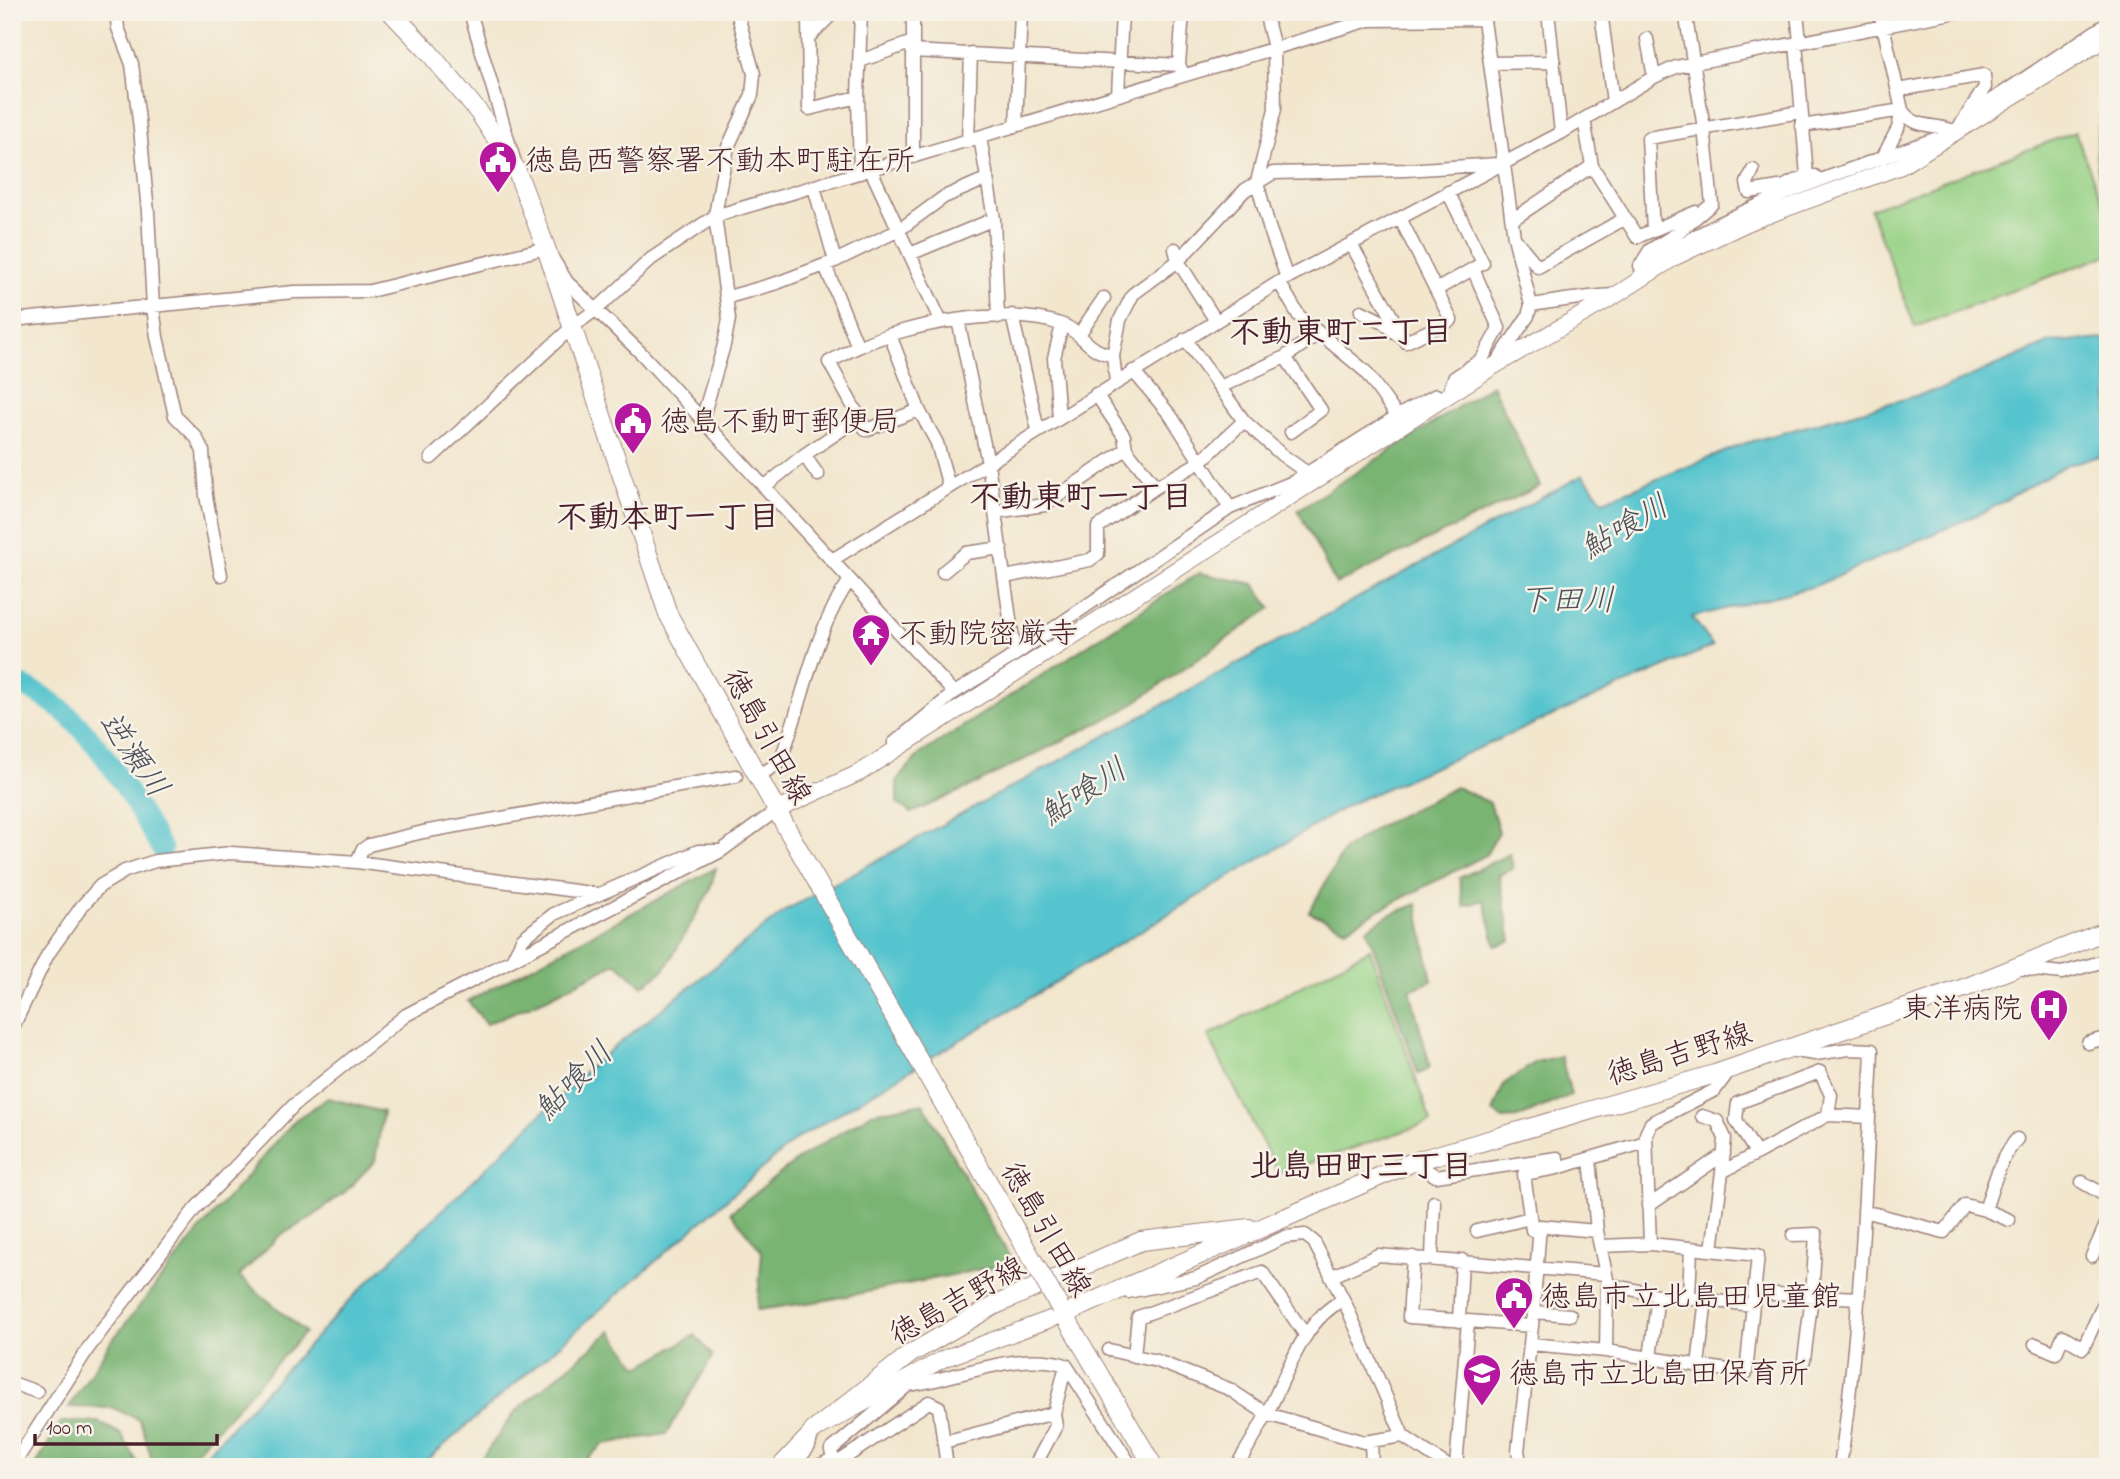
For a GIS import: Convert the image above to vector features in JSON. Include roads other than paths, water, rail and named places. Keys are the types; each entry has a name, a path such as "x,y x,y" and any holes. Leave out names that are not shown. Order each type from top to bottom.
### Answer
{"main road":[{"name":"徳島引田線","path":"391,12 428,51 480,114 516,169 546,248 668,614 776,810 1154,1467"},
{"name":"徳島吉野線","path":"1062,1311 1413,1162 1785,1050 1967,987 2108,930"},
{"name":"徳島吉野線","path":"813,1431 910,1354 993,1306 1142,1241 1266,1226"}],"street":[{"path":"116,12 118,28 132,64 148,212 157,337 175,416 196,437 203,451 206,496 221,575"},
{"path":"470,12 511,143 516,169"},
{"path":"702,420 729,318 716,216 728,147 752,95 754,74 752,58 737,12"},
{"path":"808,12 809,109 858,97"},
{"path":"808,38 834,12"},
{"path":"861,12 858,97 866,171 899,230 941,322"},
{"path":"913,12 913,157"},
{"path":"1016,126 1021,12"},
{"path":"1118,95 1122,12"},
{"path":"1182,70 1183,12"},
{"path":"1265,12 1274,48 1275,110 1257,182 1283,280 1299,316 1365,371 1397,416"},
{"path":"1341,12 1341,28"},
{"path":"1548,12 1561,133"},
{"path":"1601,12 1613,102"},
{"path":"1711,12 1685,14 1704,128 1712,204"},
{"path":"1797,12 1800,112 1807,176"},
{"path":"1880,12 1902,110 1907,118 1922,125 1959,126"},
{"path":"832,560 1283,280 1561,133 1654,77 1694,62 1956,12"},
{"path":"430,458 572,327 597,309 651,260 716,216 1118,95 1182,70 1274,48 1369,20 1483,15 1514,237 1531,305 1528,316 1494,366"},
{"path":"12,1467 89,1347 195,1209 294,1105 406,1015 721,851 776,810 859,773 1494,366 1616,295 1675,257 1749,222 1901,166 2108,23"},
{"path":"1632,284 1653,261 1721,222 1757,205 1882,159 1959,126 2108,37"},
{"path":"1647,39 1654,77"},
{"path":"860,61 913,46 971,53 1119,61 1182,70"},
{"path":"971,53 974,139 994,219 998,317"},
{"path":"1490,63 1554,62"},
{"path":"1898,90 1983,75 1984,87 1959,126"},
{"path":"1802,126 1902,110"},
{"path":"1882,159 1898,128 1902,110"},
{"path":"1653,231 1648,138 1800,112"},
{"path":"1584,119 1592,166 1637,237 1712,204"},
{"path":"1116,382 1113,356 1120,320 1133,293 1257,182 1273,173 1405,170 1503,163"},
{"path":"1512,220 1592,166"},
{"path":"1753,170 1747,183 1749,192 1783,187"},
{"path":"1749,222 1757,205 1783,187 1807,176 1836,176"},
{"path":"728,297 777,283 830,263 899,230 944,197 986,179"},
{"path":"814,187 830,263 858,346"},
{"path":"1436,290 1483,263 1448,192"},
{"path":"1632,284 1650,250 1676,234 1712,204"},
{"path":"1400,218 1451,320 1406,342"},
{"path":"909,254 994,219"},
{"path":"1514,237 1538,267 1624,219"},
{"path":"1351,244 1406,342"},
{"path":"12,320 294,292 370,291 546,248 567,282 597,309 702,420 954,693"},
{"path":"1176,255 1216,321"},
{"path":"1451,387 1454,378 1482,359 1499,328 1473,269"},
{"path":"1531,305 1588,296 1616,295"},
{"path":"1080,333 1104,298"},
{"path":"1361,311 1383,322 1406,342"},
{"path":"919,410 866,430 829,362 858,346 941,322 1012,316 1062,325 1080,333 1095,349 1113,356"},
{"path":"1012,316 1038,430"},
{"path":"958,320 988,463 1015,653"},
{"path":"1059,417 1054,358 1062,325"},
{"path":"1220,387 1285,357 1319,333"},
{"path":"890,335 919,410 937,443 949,487"},
{"path":"1185,339 1244,421 1282,455 1306,472"},
{"path":"1285,357 1321,410 1291,432"},
{"path":"1133,371 1171,416 1230,508"},
{"path":"859,773 954,693 1230,508 1293,482 1397,416 1451,387 1471,383"},
{"path":"1096,394 1124,436 1126,449 1156,487"},
{"path":"764,487 804,455 859,418"},
{"path":"1005,577 1090,560 1098,554 1098,527 1156,487 1200,463 1244,421"},
{"path":"995,512 1045,505 1126,449"},
{"path":"804,455 818,475"},
{"path":"943,572 966,553 1001,548"},
{"path":"766,771 779,763 836,598 850,580"},
{"path":"357,862 362,850 369,845 423,832 736,776"},
{"path":"512,960 523,938 554,914 698,851 721,851"},
{"path":"12,1029 48,954 82,906 100,886 125,872 155,861 231,853 357,862 598,894"},
{"path":"2016,968 2062,973 2108,960"},
{"path":"2088,1043 2108,1037"},
{"path":"1785,1050 1815,1055 1849,1049 1872,1050 1859,1298 1852,1386 1840,1467"},
{"path":"1650,1244 1646,1134 1651,1123 1715,1090 1731,1068"},
{"path":"1756,1153 1736,1120 1738,1103 1821,1072 1831,1095 1828,1115"},
{"path":"1721,1172 1828,1115 1869,1117"},
{"path":"1702,1116 1717,1121 1725,1138 1712,1250"},
{"path":"1985,1210 1998,1171 2017,1139"},
{"path":"1540,1232 1532,1230 1524,1174 1557,1168 1646,1142"},
{"path":"1648,1206 1724,1154"},
{"path":"1413,1162 1436,1176 1556,1158 1557,1168"},
{"path":"1590,1159 1597,1231 1606,1279 1606,1351"},
{"path":"2082,1182 2108,1197"},
{"path":"1432,1258 1434,1202"},
{"path":"1864,1211 1944,1232 1965,1205 2009,1220"},
{"path":"1476,1231 1530,1217"},
{"path":"2092,1256 2108,1220"},
{"path":"1521,1467 1518,1451 1531,1344 1540,1226 1597,1231"},
{"path":"1793,1235 1817,1230 1804,1360"},
{"path":"1101,1296 1196,1278 1285,1237 1305,1235 1314,1242 1343,1300 1403,1436 1449,1467"},
{"path":"1531,1344 1606,1351 1746,1373 1758,1255 1650,1244 1601,1246"},
{"path":"1689,1298 1690,1248"},
{"path":"1331,1277 1378,1255 1538,1266 1606,1279 1658,1295 1689,1298 1859,1298"},
{"path":"1413,1257 1409,1317 1532,1326"},
{"path":"1456,1467 1464,1321 1462,1260"},
{"path":"1134,1356 1138,1317 1262,1272 1306,1336"},
{"path":"1650,1358 1658,1295"},
{"path":"2035,1343 2056,1353 2063,1336 2083,1348 2108,1295"},
{"path":"1698,1365 1706,1299"},
{"path":"1236,1467 1267,1414 1306,1336 1329,1307 1343,1300"},
{"path":"779,1467 813,1431 900,1386 943,1359 1062,1311"},
{"path":"1534,1312 1570,1315"},
{"path":"1110,1350 1157,1361 1229,1390 1267,1414 1364,1442 1403,1436"},
{"path":"835,1463 831,1450 900,1386 918,1385 984,1368 1047,1359 1066,1366 1132,1467"},
{"path":"1034,1467 1056,1426 1054,1413 1066,1366"},
{"path":"12,1383 37,1392"},
{"path":"816,1467 835,1463 929,1402 939,1407 947,1467"},
{"path":"944,1442 1054,1413"},
{"path":"793,1467 809,1446 813,1431"},
{"path":"1371,1441 1372,1467"}],"water":[{"name":"下田川","path":"2108,339 2108,454 2068,464 1988,510 1815,586 1692,617 1713,646 1352,803 795,1140 419,1467 194,1467 358,1292 592,1065 786,910 1583,475 1603,501 1746,443 1944,388 2050,342"}],"waterway":[{"name":"逆瀬川","path":"12,682 38,694 82,729 117,775 162,849"}],"place":[{"name":"徳島西警察署不動本町駐在所","path":"498,194"},
{"name":"徳島不動町郵便局","path":"633,455"},
{"name":"不動院密厳寺","path":"871,667"},
{"name":"東洋病院","path":"2049,1042"},
{"name":"徳島市立北島田児童館","path":"1514,1330"},
{"name":"徳島市立北島田保育所","path":"1482,1407"}],"district":[{"name":"不動東町二丁目","path":"1341,331"},
{"name":"不動東町一丁目","path":"1081,496"},
{"name":"不動本町一丁目","path":"668,516"},
{"name":"北島田町三丁目","path":"1361,1165"}],"water label":[{"name":"鮎喰川","path":"1624,526"},
{"name":"鮎喰川","path":"1083,791"},
{"name":"鮎喰川","path":"573,1080"}]}
